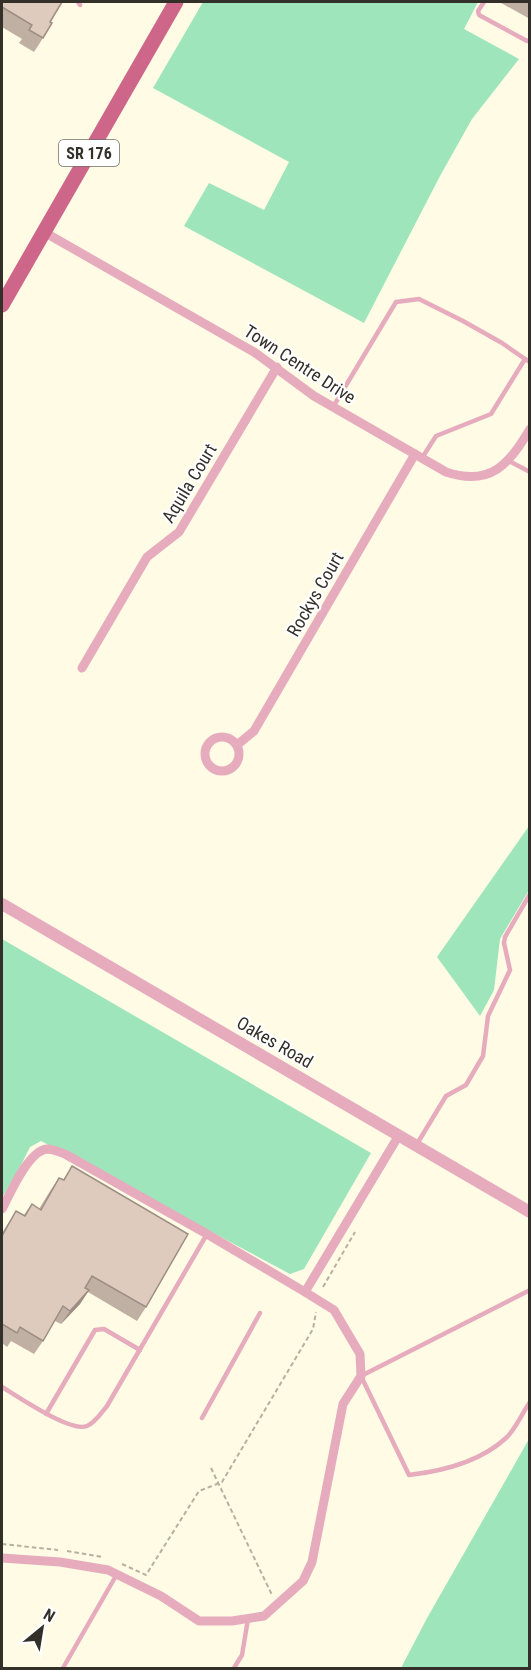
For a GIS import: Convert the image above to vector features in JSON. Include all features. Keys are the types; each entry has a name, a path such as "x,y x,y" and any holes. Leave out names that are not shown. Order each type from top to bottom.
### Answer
{"main road":[{"name":"SR 176","path":"2,305 176,2"}],"street":[{"name":"Town Centre Drive","path":"44,232 254,352 333,407 446,471 470,477 488,473 509,461"},
{"name":"Aquila Court","path":"82,668 147,557 179,532 277,367"},
{"path":"509,461 530,429"},
{"name":"Rockys Court","path":"237,744 254,731 418,456"},
{"name":"Oakes Road","path":"2,904 530,1212"},
{"path":"305,1292 399,1135"},
{"path":"2,1209 33,1156 45,1149 65,1154 207,1234 334,1310 360,1354 361,1376 343,1404 312,1562 303,1581 264,1616 232,1621 199,1621 161,1596 108,1570 60,1562 2,1558"}],"lane":[{"path":"484,2 478,11 479,15 527,41 530,40"},
{"path":"333,407 396,302 419,299 473,327 527,360 491,414 436,436 418,456"},
{"path":"509,461 530,472"},
{"path":"417,1145 446,1096 466,1085 483,1056 488,1016 510,970 504,943 505,937 530,894"},
{"path":"2,1387 46,1414 80,1428 89,1426 107,1406 207,1234"},
{"path":"529,1291 361,1376 410,1475 430,1473 476,1460 507,1437 530,1402"},
{"path":"201,1418 260,1313"},
{"path":"46,1414 95,1330 104,1329 140,1350"},
{"path":"63,1668 117,1574"},
{"path":"234,1668 242,1655 248,1619"}],"path":[{"path":"116,1562 146,1575 198,1491 222,1482 313,1329 316,1312"},
{"path":"211,1468 276,1605"},
{"path":"2,1544 87,1554 106,1559"}],"green space":[{"path":"203,2 478,2 464,29 519,59 472,119 364,323 184,226 209,183 264,210 289,162 153,88"},
{"path":"529,826 529,890 500,939 494,990 480,1016 437,957"},
{"path":"2,939 371,1153 304,1269 290,1274 41,1141 30,1147 2,1198"},
{"path":"529,1439 529,1668 401,1668 426,1620"}],"building":[{"path":"2,2 62,2 43,38 29,30 32,25 2,7"},
{"path":"72,1166 188,1234 146,1307 92,1276 85,1288 89,1290 70,1311 63,1306 43,1341 20,1327 17,1333 2,1324 2,1236 16,1211 25,1216 32,1204 41,1210 59,1178 64,1180"}]}
